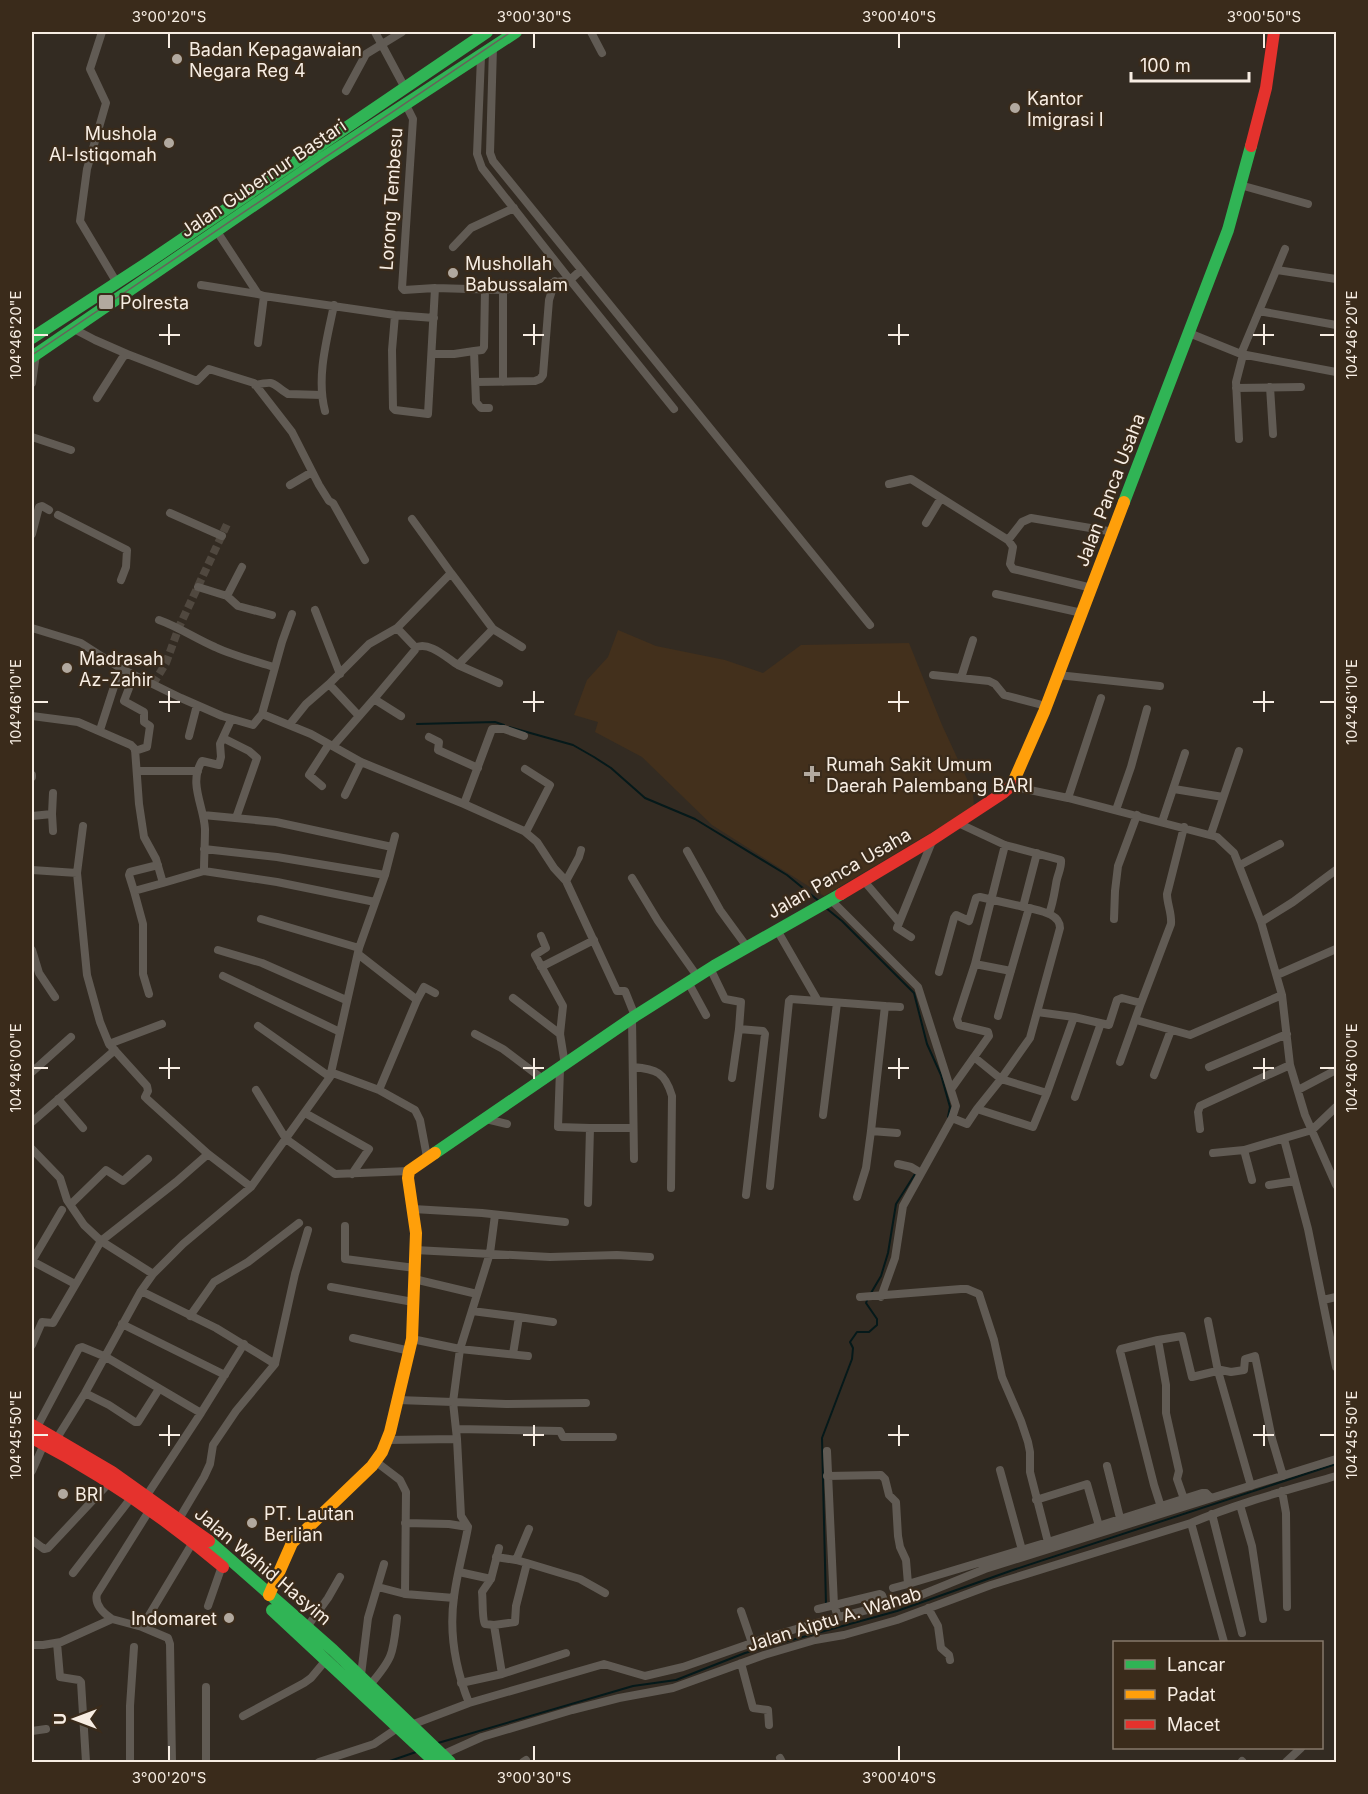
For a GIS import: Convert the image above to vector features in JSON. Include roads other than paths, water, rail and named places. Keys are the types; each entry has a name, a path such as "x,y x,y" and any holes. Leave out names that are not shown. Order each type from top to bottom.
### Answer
{"main road":[{"name":"Jalan Gubernur Bastari","path":"34,356 216,230 405,88 487,32"},
{"name":"Jalan Gubernur Bastari","path":"32,338 320,153 406,105 516,32"},
{"name":"Jalan Panca Usaha","path":"409,1171 634,1017 710,968 864,881 1003,794 1011,786 1046,706 1228,230 1266,88 1274,32"},
{"path":"269,1595 292,1543 375,1461 387,1440 411,1345 415,1250 409,1171"},
{"name":"Jalan Wahid Hasyim","path":"33,1430 57,1438 147,1495 209,1541 360,1675 405,1726"},
{"name":"Jalan Wahid Hasyim","path":"33,1430 44,1444 109,1483 193,1542 440,1759"}],"street":[{"path":"102,32 90,69 106,103 87,169 80,221 117,283"},
{"path":"375,32 405,88"},
{"path":"346,91 363,58 370,51 402,32"},
{"path":"591,32 602,53"},
{"path":"493,47 490,153 493,161 870,626"},
{"path":"481,57 477,154 482,168 674,409"},
{"name":"Lorong Tembesu","path":"406,105 413,119 402,288 404,290 435,288"},
{"path":"477,154 490,153"},
{"path":"1240,185 1308,204"},
{"path":"453,247 471,228 514,208"},
{"path":"216,230 261,295 258,343"},
{"path":"1239,439 1236,382 1242,355 1285,249"},
{"path":"395,315 392,350 393,408 427,414 430,408 435,288 503,290 570,280 581,270"},
{"path":"1276,270 1336,279"},
{"path":"476,382 535,381 543,375 549,300 555,281"},
{"path":"201,285 395,315 434,318"},
{"path":"432,354 454,354 484,348 485,289"},
{"path":"503,290 503,382"},
{"path":"325,411 321,395 326,345 334,306"},
{"path":"1259,311 1336,325"},
{"path":"74,329 94,340 196,381 200,380 208,369 255,385 269,382 279,384 288,394 321,395"},
{"path":"1189,333 1242,355 1336,372"},
{"path":"474,351 478,405 481,408 489,408"},
{"path":"97,398 123,357 128,354"},
{"path":"32,382 34,356"},
{"path":"255,385 292,432 312,471 365,560"},
{"path":"1236,387 1302,387"},
{"path":"1270,387 1273,434"},
{"path":"32,437 71,450"},
{"path":"290,485 312,471"},
{"path":"889,484 909,478 1008,540 1013,547 1010,564 1013,569 1092,588"},
{"path":"926,523 941,498"},
{"path":"32,534 39,507 42,506 49,510"},
{"path":"170,513 222,536"},
{"path":"58,514 127,550 126,567 121,580"},
{"path":"1008,540 1022,522 1031,518 1113,532"},
{"path":"412,519 493,629 522,647"},
{"path":"226,596 242,567"},
{"path":"290,724 306,704 374,640 397,628 451,573"},
{"path":"198,587 226,596 238,606 272,615"},
{"path":"996,594 1082,613"},
{"path":"315,610 340,674"},
{"path":"32,628 81,643 120,668 196,705 231,720 253,725 262,714 292,614"},
{"path":"159,620 179,627 197,639 218,648 274,668"},
{"path":"397,628 414,648"},
{"path":"458,665 493,629"},
{"path":"961,678 973,640"},
{"path":"322,786 309,775 331,745 359,717 414,648 421,645 435,650 458,665 499,683"},
{"path":"100,730 120,668"},
{"path":"134,675 124,701 144,712 144,722 150,726 151,731 147,747 135,751"},
{"path":"933,675 990,681 1004,695 1046,706"},
{"path":"1058,675 1160,686"},
{"path":"329,684 359,717"},
{"path":"1068,798 1101,698"},
{"path":"374,699 401,716"},
{"path":"189,736 196,705"},
{"path":"1116,810 1147,709"},
{"path":"262,714 290,724 361,762 526,832 537,842 554,868 566,881 617,991 625,990 634,1017 634,1160"},
{"path":"32,716 78,722 131,745 135,751 144,837 158,865 163,883"},
{"path":"204,871 205,830 196,791 198,771 202,761 219,765 220,748 231,720"},
{"path":"464,804 493,728 524,736"},
{"path":"223,738 249,751 257,758 236,818"},
{"path":"429,738 439,742 438,750 478,768"},
{"path":"1211,834 1239,751"},
{"path":"1162,822 1185,753"},
{"path":"345,795 361,762"},
{"path":"525,769 550,785 526,832"},
{"path":"137,771 198,771"},
{"path":"1011,786 1211,834 1230,847 1240,865 1261,922 1277,975 1282,995 1290,1065 1312,1130 1328,1162 1336,1185"},
{"path":"1174,789 1223,797"},
{"path":"53,794 53,831"},
{"path":"32,816 52,814"},
{"path":"203,815 276,822 392,847"},
{"path":"1114,919 1119,866 1137,815"},
{"path":"958,823 1005,845 1062,861 1049,914"},
{"path":"83,826 77,873 87,975 112,1047 147,1086 148,1091 145,1096 147,1099 208,1154 251,1186"},
{"path":"1120,1062 1170,927 1171,912 1167,903 1167,894 1184,827"},
{"path":"57,1438 86,1393 122,1324 153,1274 251,1186 332,1075 346,999 358,951 385,875 395,836"},
{"path":"911,936 897,929 933,839"},
{"path":"1240,865 1280,844"},
{"path":"952,1088 989,1034 959,1025 957,1019 975,964 1005,845"},
{"path":"204,849 277,857 385,875"},
{"path":"566,881 581,850"},
{"path":"687,851 720,910 747,947"},
{"path":"998,1016 1011,971 1037,854"},
{"path":"149,994 143,974 143,924 129,876 130,872 158,865"},
{"path":"32,870 77,873"},
{"path":"1261,922 1336,870"},
{"path":"134,891 204,871 277,882 375,902"},
{"path":"632,878 693,979 706,1015"},
{"path":"864,881 899,922"},
{"path":"939,972 955,916 968,921 975,899 980,897 1049,914 1059,921 1060,928 1030,1038 967,1124 952,1118"},
{"path":"829,901 918,987 956,1106 952,1118 917,1171 903,1206 895,1258 869,1297 967,1289 979,1294 994,1340 998,1367 1030,1449 1029,1467 1048,1542"},
{"path":"261,920 358,951 417,1000"},
{"path":"777,930 818,1001"},
{"path":"541,936 546,948 535,955 563,1006 560,1034 562,1067 558,1126 633,1128"},
{"path":"541,967 594,940"},
{"path":"1277,975 1336,949"},
{"path":"32,950 35,974 55,997"},
{"path":"218,950 262,963 346,999"},
{"path":"975,964 1011,971"},
{"path":"710,968 725,999 741,1002 732,1078"},
{"path":"223,976 340,1032"},
{"path":"379,1090 424,987 435,993"},
{"path":"1136,1020 1190,1035 1282,995"},
{"path":"513,998 560,1034"},
{"path":"1036,1012 1074,1017 1107,1025 1110,1024 1116,1002 1119,999 1141,1003"},
{"path":"770,1186 789,1000 900,1006"},
{"path":"823,1114 837,1003"},
{"path":"857,1197 866,1168 885,1006"},
{"path":"977,1109 1033,1127 1074,1017"},
{"path":"1075,1097 1101,1023"},
{"path":"32,1122 112,1047 162,1024"},
{"path":"258,1026 332,1075 379,1090 415,1110 420,1120 427,1157"},
{"path":"739,1029 763,1031 765,1034 746,1195"},
{"path":"1154,1075 1170,1030"},
{"path":"475,1034 503,1049 544,1080"},
{"path":"1209,1067 1287,1034"},
{"path":"32,1072 71,1037"},
{"path":"974,1057 1001,1079 1047,1093"},
{"path":"1200,1129 1198,1112 1200,1106 1290,1065"},
{"path":"633,1067 656,1071 664,1076 669,1084 672,1096 671,1188"},
{"path":"1298,1090 1336,1070"},
{"path":"256,1090 286,1139 335,1174 409,1171"},
{"path":"58,1099 83,1128"},
{"path":"1213,1153 1244,1150 1312,1130 1336,1107"},
{"path":"305,1113 369,1149 352,1174"},
{"path":"486,1119 507,1124"},
{"path":"588,1203 590,1128"},
{"path":"871,1131 897,1133"},
{"path":"1284,1139 1323,1300 1336,1367"},
{"path":"1244,1150 1252,1180"},
{"path":"32,1151 60,1178 68,1200 84,1225 101,1241 153,1274"},
{"path":"32,1345 42,1322 53,1323 101,1241 208,1154"},
{"path":"71,1204 106,1170 123,1181 148,1159"},
{"path":"898,1164 917,1171"},
{"path":"1269,1185 1295,1181"},
{"path":"413,1209 565,1221"},
{"path":"62,1210 32,1261 75,1284"},
{"path":"469,1703 461,1683 454,1642 454,1598 468,1527 461,1516 458,1439 453,1402 460,1349 490,1253 495,1215"},
{"path":"190,1316 214,1282 248,1262 299,1223"},
{"path":"345,1226 345,1259 414,1274 477,1294"},
{"path":"179,1519 204,1478 210,1464 213,1446 236,1411 275,1364 295,1274 308,1230"},
{"path":"415,1250 550,1257 617,1255 650,1257"},
{"path":"331,1287 413,1302"},
{"path":"141,1291 244,1344 275,1364"},
{"path":"1323,1300 1336,1297"},
{"path":"472,1311 553,1322"},
{"path":"513,1354 519,1317"},
{"path":"1208,1321 1218,1371 1251,1485"},
{"path":"122,1324 225,1375"},
{"path":"1161,1507 1121,1349 1182,1336 1192,1377 1218,1371 1244,1370 1245,1359 1254,1356 1282,1476"},
{"path":"353,1338 528,1356"},
{"path":"1158,1340 1166,1385 1166,1413 1179,1471 1177,1479 1184,1499"},
{"path":"147,1495 244,1344"},
{"path":"33,1430 79,1348 84,1347 106,1357 201,1413"},
{"path":"86,1393 138,1422 159,1389"},
{"path":"398,1400 506,1404 586,1403"},
{"path":"456,1429 560,1431 562,1437 613,1437"},
{"path":"387,1440 458,1439"},
{"path":"32,1471 44,1444"},
{"path":"827,1451 833,1605 836,1618"},
{"path":"893,1588 966,1574 1336,1459"},
{"path":"375,1461 395,1475 405,1488 405,1594"},
{"path":"1107,1466 1120,1518"},
{"path":"1000,1470 1022,1550"},
{"path":"827,1476 881,1475 884,1478 889,1495 896,1502 898,1536 906,1560 908,1584"},
{"name":"Jalan Aiptu A. Wahab","path":"440,1759 482,1737 619,1698 673,1688 814,1640 844,1635 897,1620 972,1590 1191,1523 1282,1491 1336,1476"},
{"path":"32,1540 44,1549 48,1548 109,1483"},
{"path":"1036,1500 1087,1484 1099,1526"},
{"path":"1282,1491 1286,1513 1287,1607"},
{"path":"319,1762 374,1744 405,1726 469,1703 604,1664 639,1675 655,1674 698,1663 823,1621 911,1599 1022,1550 1120,1518 1204,1492 1211,1498"},
{"path":"74,1574 131,1498"},
{"path":"1240,1505 1252,1546 1263,1619"},
{"path":"149,1511 97,1594 98,1605 112,1619 142,1627 170,1641 172,1762"},
{"path":"1212,1514 1242,1633"},
{"path":"405,1523 468,1527"},
{"path":"1191,1523 1224,1641"},
{"path":"516,1560 529,1529"},
{"path":"142,1627 193,1542"},
{"path":"527,1563 516,1606 515,1622 485,1624 482,1592 491,1579 498,1552 516,1560 527,1563 580,1579 605,1593"},
{"path":"360,1675 368,1618 384,1564"},
{"path":"208,1606 222,1566"},
{"path":"459,1572 491,1579"},
{"path":"966,1574 972,1590"},
{"path":"307,1627 340,1577"},
{"path":"378,1587 405,1594 454,1598"},
{"path":"821,1609 881,1594 886,1606"},
{"path":"928,1608 938,1626 941,1648 948,1654 950,1660"},
{"path":"741,1611 752,1643"},
{"path":"370,1685 387,1665 393,1653 397,1618"},
{"path":"32,1645 57,1643 112,1619"},
{"path":"494,1625 502,1674"},
{"path":"57,1643 60,1677 81,1682 86,1762"},
{"path":"130,1762 130,1706 134,1647"},
{"path":"461,1683 502,1674 566,1653"},
{"path":"243,1716 304,1683 326,1660"},
{"path":"741,1663 753,1708 768,1710 769,1725"},
{"path":"206,1687 206,1762"},
{"path":"32,1731 46,1729"},
{"path":"1286,1762 1300,1749"}],"waterway":[{"path":"417,724 495,722 504,725"},
{"path":"509,727 573,745 611,768 645,798 695,819 787,875 820,902"},
{"path":"826,908 914,993 927,1044 941,1075 950,1107 948,1117"},
{"path":"871,1293 881,1276 888,1253 896,1204 915,1174"},
{"path":"826,1605 822,1438 852,1359 853,1348 850,1342 857,1332 869,1332 877,1325 877,1319 866,1303 868,1298"},
{"path":"438,1743 633,1686 676,1680 745,1653 897,1611 1013,1570 1336,1464"},
{"path":"826,1623 827,1630"},
{"path":"387,1762 416,1752"}],"tunnel":[{"path":"153,684 166,663 179,627 228,522"}],"tram line":[{"path":"32,355 511,32"}],"place":[{"name":"Badan Kepagawaian Negara Reg 4","path":"177,59"},
{"name":"Kantor Imigrasi I","path":"1015,108"},
{"name":"Mushola Al-Istiqomah","path":"169,143"},
{"name":"Mushollah Babussalam","path":"453,273"},
{"name":"Polresta","path":"106,302"},
{"name":"Madrasah Az-Zahir","path":"67,668"},
{"name":"Rumah Sakit Umum Daerah Palembang BARI","path":"812,774"},
{"name":"BRI","path":"63,1494"},
{"name":"PT. Lautan Berlian","path":"252,1523"},
{"name":"Indomaret","path":"229,1618"}]}
